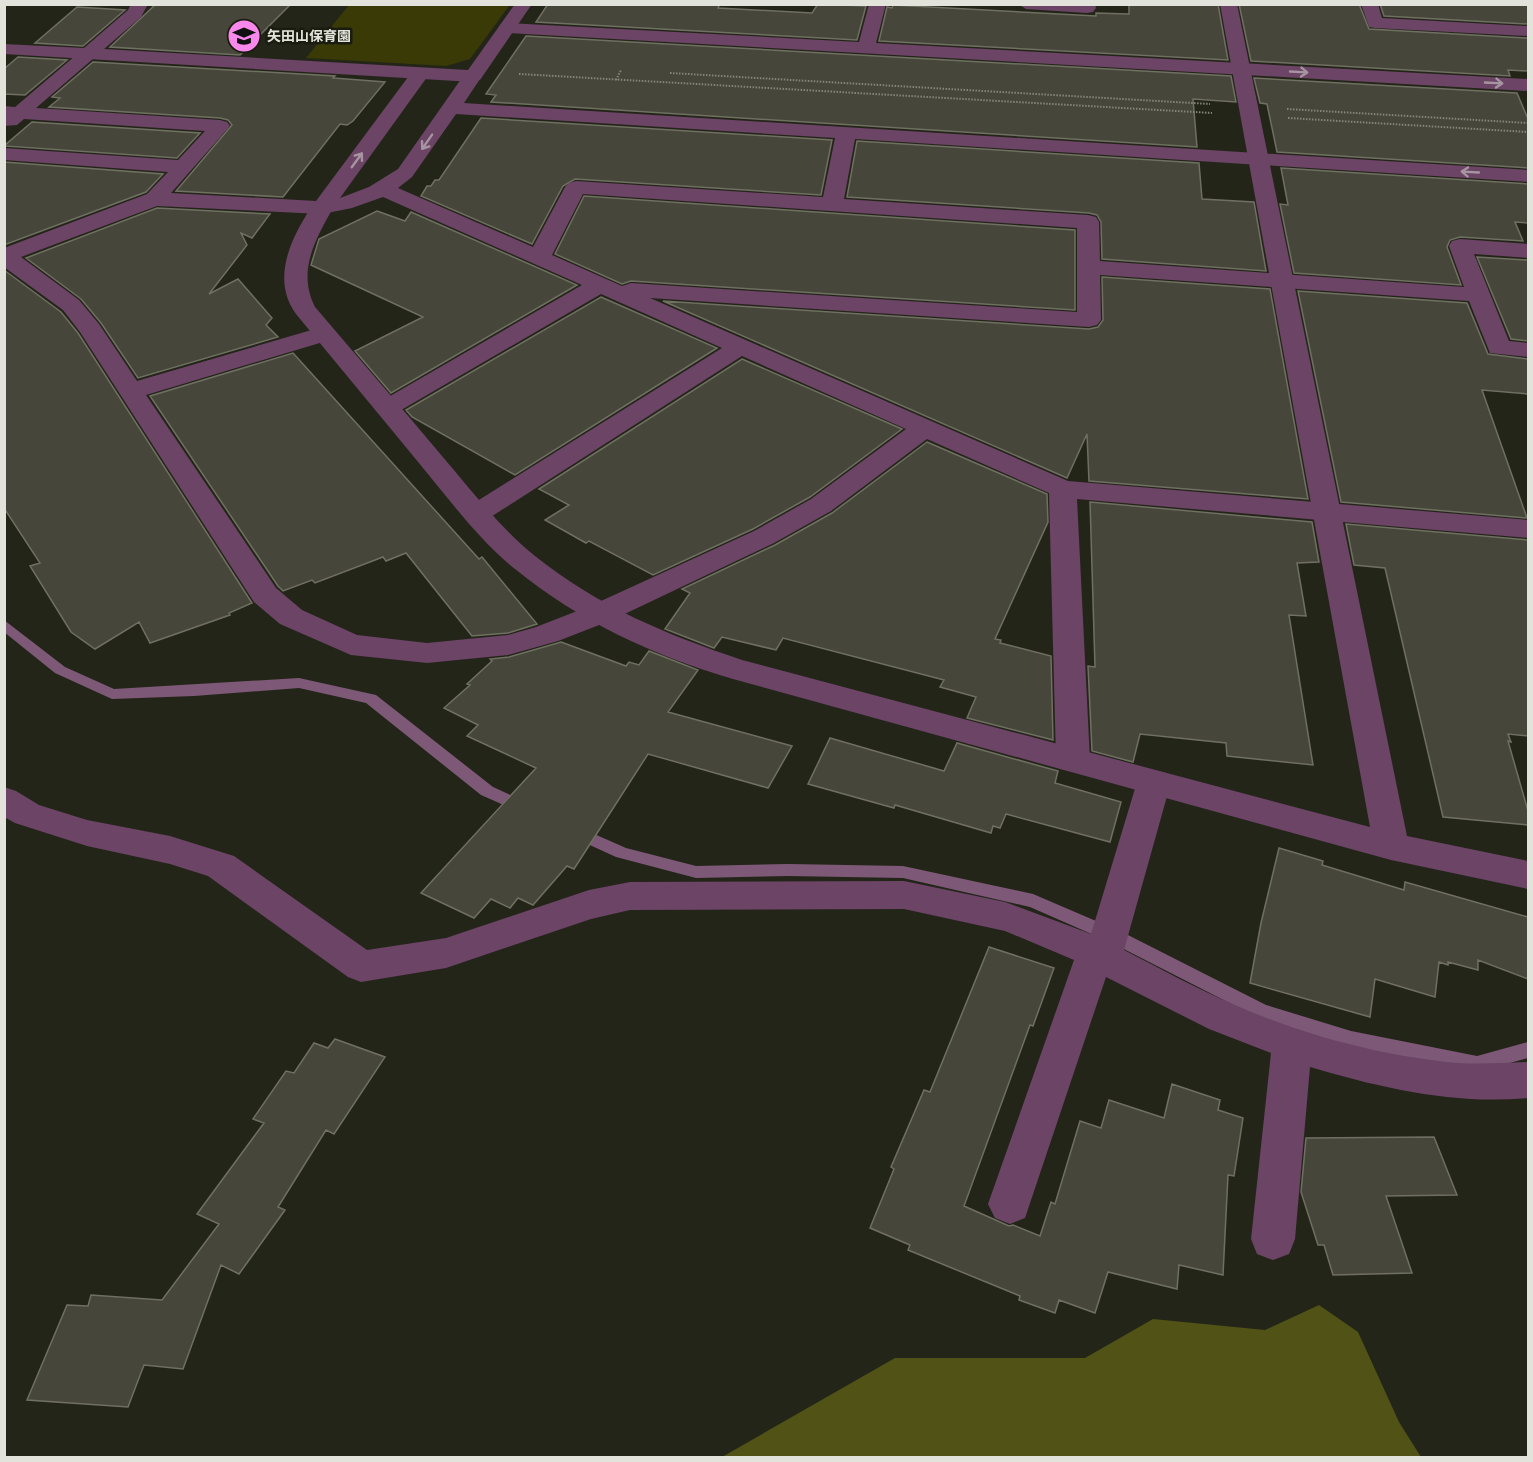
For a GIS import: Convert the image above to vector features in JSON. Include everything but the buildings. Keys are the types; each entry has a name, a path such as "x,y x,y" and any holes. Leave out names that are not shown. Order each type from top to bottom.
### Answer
{"street":[{"path":"10,117 88,54 135,13 140,4"},
{"path":"4,256 155,199 322,208 342,205 383,189 405,173 524,4"},
{"path":"866,48 878,4"},
{"path":"1026,4 1087,8 1086,4"},
{"path":"1228,4 1391,846"},
{"path":"1368,4 1375,23 1528,31"},
{"path":"507,28 1528,85"},
{"path":"4,49 474,74"},
{"path":"422,73 322,208 302,247 297,267 296,291 304,309 324,334 476,514 524,562 600,613 663,644 733,668 1391,846 1528,875"},
{"path":"451,108 1528,176"},
{"path":"10,117 220,126 155,199"},
{"path":"832,204 846,133"},
{"path":"4,154 184,167"},
{"path":"387,408 604,287 1089,320 1088,222 576,187 539,258"},
{"path":"383,189 1064,489 1528,529"},
{"path":"1528,251 1460,246 1499,348 1528,351"},
{"path":"4,256 71,305 264,595 291,617 323,634 351,645 427,652 464,650 508,645 548,634 600,613 764,537 812,510 924,428"},
{"path":"1088,267 1479,295"},
{"path":"130,391 324,334"},
{"path":"476,514 740,347"},
{"path":"1064,489 1073,760"},
{"path":"1010,1204 1104,943 1154,782"},
{"path":"4,800 27,814 67,826 170,850 221,866 361,966 447,953 589,905 630,896 671,894 904,895 946,902 1104,943 1188,1002 1292,1044 1375,1066 1458,1082 1511,1083 1528,1080"},
{"path":"1273,1239 1292,1044"}],"path":[{"path":"855,93 866,48"},
{"path":"616,80 621,70"},
{"path":"668,73 1113,99 1391,124 1528,132"},
{"path":"474,74 735,86 1114,108 1388,115 1528,123"},
{"path":"735,86 739,77"},
{"path":"987,101 988,91"},
{"path":"1113,99 1114,108"},
{"path":"1388,115 1391,124"},
{"path":"1519,122 1524,132"}],"shaded area":[{"path":"490,4 509,6 470,59 446,66 306,58 349,5"},
{"path":"1319,1305 1358,1332 1399,1422 1421,1457 722,1457 895,1358 1085,1358 1153,1319 1265,1330"}],"waterway":[{"path":"4,624 60,670 112,694 194,691 299,683 371,699 487,791 524,808"},
{"path":"576,832 622,853 696,872 789,870 903,872 1033,901 1118,938 1261,1011 1351,1039 1477,1064 1528,1050"}],"place":[{"name":"矢田山保育園","path":"244,36"}]}
